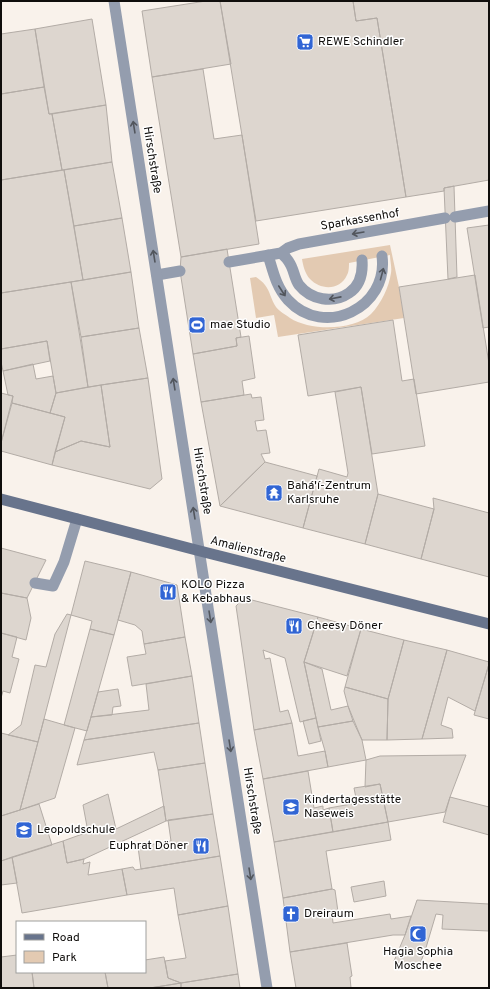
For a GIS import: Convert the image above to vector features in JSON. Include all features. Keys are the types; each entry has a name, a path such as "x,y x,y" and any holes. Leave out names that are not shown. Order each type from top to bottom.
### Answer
{"main road":[{"name":"Amalienstraße","path":"1,499 489,624"}],"street":[{"name":"Hirschstraße","path":"114,1 268,988"},
{"name":"Sparkassenhof","path":"229,262 281,253 288,248 299,244 489,211"},
{"path":"281,253 288,260 303,289 317,298 325,299 342,297 353,289 361,278 363,269 362,260"},
{"path":"268,255 275,279 281,291 288,300 305,312 324,318 342,316 362,306 369,299 376,290 382,274 382,256"},
{"path":"157,276 180,271"},
{"path":"34,583 53,586 64,562 77,519"}],"green space":[{"path":"390,245 404,318 278,337 274,315 256,318 250,278 256,277 267,287 277,308 298,322 320,327 331,327 354,324 363,320 375,310 386,289 391,271 390,255 349,263 348,272 344,280 340,284 330,287 324,287 314,283 308,277 302,259"}],"building":[{"path":"206,1 220,1 231,64 152,77 142,11"},
{"path":"220,1 353,1 356,21 377,18 406,197 256,221"},
{"path":"353,1 489,1 489,180 444,188 444,191 406,197 377,18 356,21"},
{"path":"92,19 106,105 49,114 35,29"},
{"path":"35,29 44,87 1,94 1,34"},
{"path":"203,69 214,139 242,135 259,244 181,257 152,77"},
{"path":"44,87 49,114 52,114 62,170 1,180 1,94"},
{"path":"106,105 112,162 62,170 52,114"},
{"path":"112,162 122,218 74,226 64,170"},
{"path":"64,170 83,280 1,293 1,180"},
{"path":"454,186 457,277 448,279 444,188"},
{"path":"122,218 131,272 83,280 74,226"},
{"path":"489,225 489,327 483,328 467,228"},
{"path":"227,249 241,337 236,338 237,346 193,354 180,271 181,257"},
{"path":"131,272 139,328 81,337 71,282"},
{"path":"475,275 489,364 489,382 416,394 399,287"},
{"path":"71,282 88,387 56,393 47,341 1,349 1,293"},
{"path":"393,320 402,381 414,379 425,446 372,454 361,387 308,396 298,335"},
{"path":"139,328 148,378 88,387 81,337"},
{"path":"249,336 255,378 242,381 244,395 201,402 193,354 237,346 236,338"},
{"path":"47,341 50,361 3,371 1,349"},
{"path":"33,364 36,379 53,376 56,393 50,413 12,403 13,396 8,395 3,371"},
{"path":"148,378 162,479 150,489 52,465 55,452 81,441 110,447 101,385"},
{"path":"101,385 110,447 81,441 55,452 65,417 50,413 56,393"},
{"path":"361,387 378,494 365,544 303,528 319,469 347,477 348,473 335,392"},
{"path":"1,393 13,396 1,443"},
{"path":"251,394 252,398 261,397 264,420 255,421 257,431 266,430 270,453 261,454 265,462 220,506 201,402"},
{"path":"12,403 65,417 52,465 1,451 1,443"},
{"path":"265,462 317,476 303,528 220,506"},
{"path":"378,494 434,509 421,559 365,544"},
{"path":"433,498 489,513 489,577 421,559 434,509"},
{"path":"1,548 46,560 27,598 1,593"},
{"path":"85,561 131,572 114,635 90,629 92,621 71,615"},
{"path":"131,572 177,585 185,637 144,644 142,631 135,625 118,620"},
{"path":"1,593 27,598 31,618 26,640 1,633"},
{"path":"244,598 318,617 304,662 316,718 300,722 285,658 263,650 265,659 270,658 280,712 288,710 292,723 254,730 236,606"},
{"path":"67,614 71,615 38,742 8,735 21,725 35,665 46,667 55,634"},
{"path":"318,617 361,629 347,676 304,662"},
{"path":"90,629 114,635 87,731 64,725"},
{"path":"361,629 404,640 388,699 345,687"},
{"path":"1,633 17,637 12,657 19,659 10,693 3,691 1,698"},
{"path":"185,637 192,676 132,686 127,657 146,654 144,644"},
{"path":"404,640 447,650 422,739 387,740 388,699"},
{"path":"447,650 489,662 489,664 475,711 448,697 441,725 452,729 453,738 422,739"},
{"path":"304,662 322,669 331,710 348,706 353,721 318,727"},
{"path":"489,664 489,719 474,715"},
{"path":"192,676 199,723 84,740 91,717 149,710 146,684"},
{"path":"345,687 388,699 387,740 362,740 348,706 344,691"},
{"path":"118,689 121,706 113,707 112,715 91,717 98,692"},
{"path":"316,718 321,741 309,744 303,721"},
{"path":"44,719 75,728 55,798 20,810"},
{"path":"353,721 362,740 366,760 328,767 318,727"},
{"path":"199,723 205,763 158,770 154,752 77,765 84,740"},
{"path":"292,723 298,756 325,751 328,767 263,779 254,730"},
{"path":"1,733 38,742 20,810 1,816"},
{"path":"466,755 445,812 388,822 380,784 365,787 366,760 380,756"},
{"path":"205,763 213,814 166,821 158,770"},
{"name":"Kindertagesstätte Naseweis","path":"308,771 314,808 323,806 323,810 329,808 333,832 274,842 263,779"},
{"path":"380,784 388,822 333,832 329,808 357,803 354,788"},
{"path":"108,794 116,829 164,806 166,821 84,859 67,863 63,841 88,832 83,805"},
{"path":"450,797 489,807 489,835 443,822"},
{"name":"Leopoldschule","path":"39,804 52,845 1,861 1,816"},
{"path":"213,814 220,856 141,869 138,847 171,841 168,820"},
{"path":"388,822 391,840 326,851 332,889 283,898 274,842"},
{"path":"63,841 67,863 84,859 83,864 90,862 88,875 122,869 127,895 22,913 12,857"},
{"path":"220,856 228,906 178,915 174,888 127,895 122,869 133,867 135,870"},
{"path":"12,857 17,883 1,885 1,861"},
{"path":"384,881 386,896 354,902 351,887"},
{"path":"332,889 335,890 338,912 332,913 333,923 390,914 391,919 411,916 405,935 393,935 290,952 283,898"},
{"name":"Hagia Sophia Moschee","path":"417,900 489,904 489,931 442,929 443,915 436,914 418,969 394,961"},
{"path":"228,906 238,974 181,983 168,978 165,961 186,958 178,915"},
{"path":"347,943 352,976 350,977 351,988 296,988 290,952"},
{"path":"16,955 16,973 32,973 34,988 1,988 1,957"},
{"path":"164,957 168,978 181,983 150,988 108,988 105,973 146,973 146,960"},
{"path":"32,973 105,973 108,988 34,988"},
{"path":"238,974 240,988 181,988 181,983"},
{"path":"181,983 181,988 150,988"}],"place":[{"name":"REWE Schindler","path":"305,42"},
{"name":"mae Studio","path":"197,325"},
{"name":"Bahá'í-Zentrum Karlsruhe","path":"274,493"},
{"name":"KOLO Pizza & Kebabhaus","path":"168,592"},
{"name":"Cheesy Döner","path":"294,626"},
{"name":"Kindertagesstätte Naseweis","path":"291,807"},
{"name":"Leopoldschule","path":"24,830"},
{"name":"Euphrat Döner","path":"201,846"},
{"name":"Dreiraum","path":"291,914"},
{"name":"Hagia Sophia Moschee","path":"418,934"}]}
